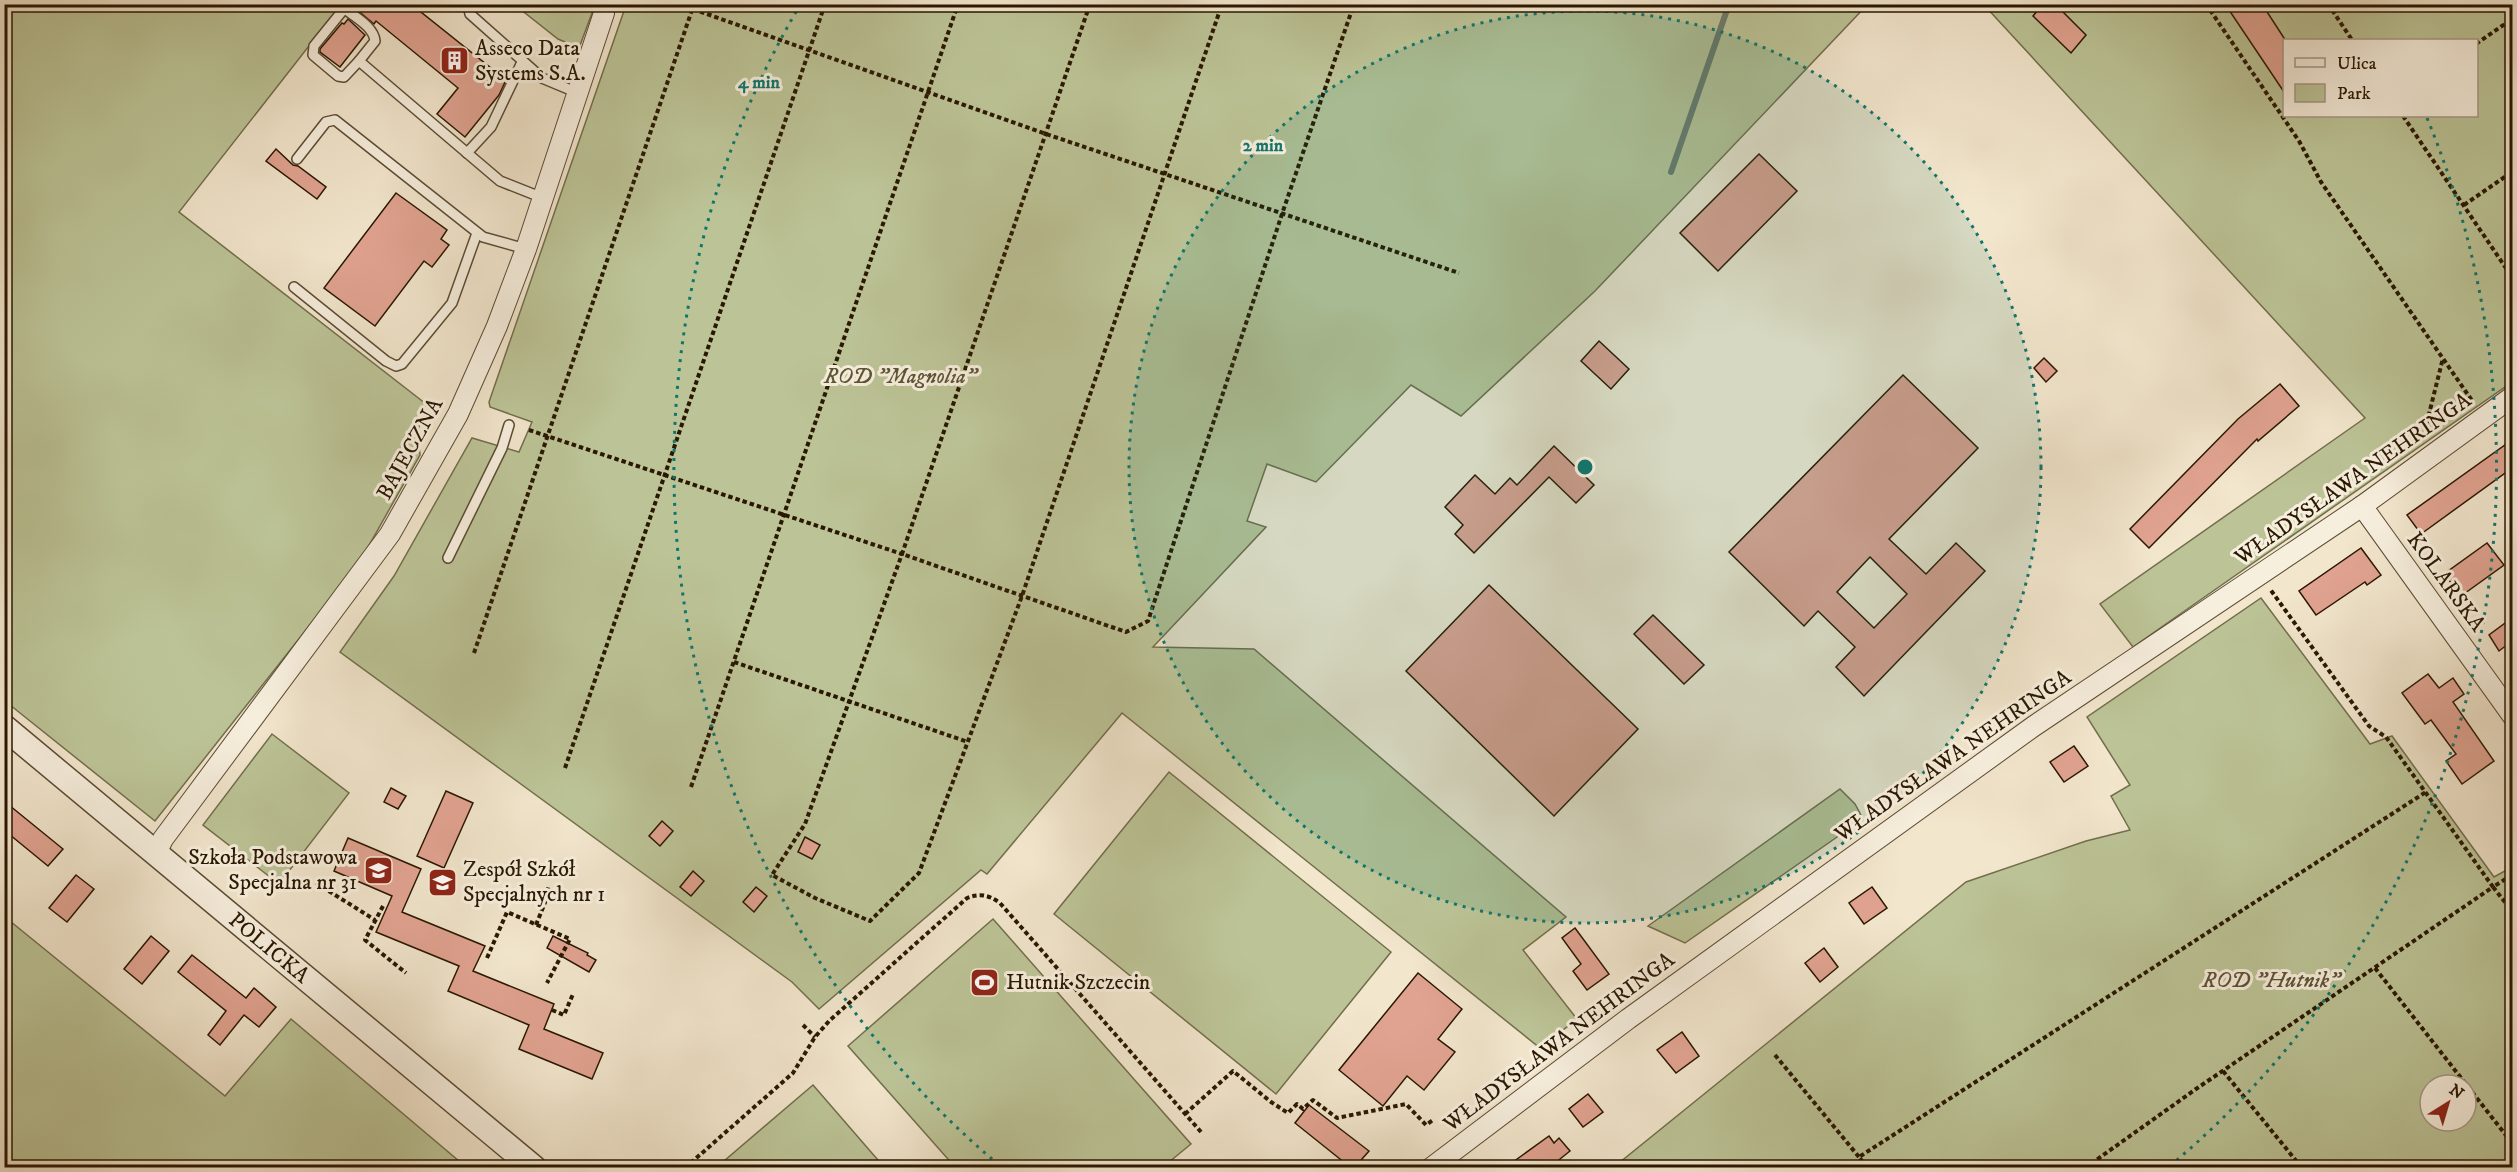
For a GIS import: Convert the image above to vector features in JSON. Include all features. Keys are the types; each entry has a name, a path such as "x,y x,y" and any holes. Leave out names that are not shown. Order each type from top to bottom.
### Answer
{"street":[{"name":"BAJECZNA","path":"156,853 170,829 390,534 458,414 497,326 526,249 604,13"},
{"name":"WŁADYSŁAWA NEHRINGA","path":"1431,1167 1628,1019 2034,726 2362,506 2512,397"},
{"name":"KOLARSKA","path":"2362,506 2512,715"},
{"name":"POLICKA","path":"4,727 534,1167"}],"lane":[{"path":"468,4 470,14 503,41 522,62 542,78 578,93"},
{"path":"346,7 372,31 375,41 344,78 338,76 312,52 346,7"},
{"path":"359,61 501,182 543,198"},
{"path":"467,153 491,128 522,62"},
{"path":"297,159 326,122 330,119 335,120 477,233 483,237 526,249"},
{"path":"294,287 386,361 396,366 402,364 452,303 477,233"},
{"path":"448,558 502,448 509,425"}],"path":[{"path":"565,768 825,4"},
{"path":"691,787 958,4"},
{"path":"1090,4 902,554 805,824 772,876 815,898 870,921 919,873 1022,596 1222,4"},
{"path":"529,430 902,554 1126,632 1148,621 1354,4"},
{"path":"2206,4 2299,141 2321,182 2484,417"},
{"path":"2328,4 2351,39"},
{"path":"474,653 694,7 809,52 1459,273"},
{"path":"2478,43 2512,19"},
{"path":"2404,117 2512,277"},
{"path":"2464,205 2512,172"},
{"path":"2416,465 2443,357"},
{"path":"2259,574 2369,726 2386,737 2493,887 2512,910"},
{"path":"734,662 968,742"},
{"path":"1859,1157 2426,792"},
{"path":"2085,1167 2512,875"},
{"path":"316,883 375,920"},
{"path":"536,925 550,890 546,889"},
{"path":"685,1167 793,1073 815,1037 830,1020 967,898 977,894 987,895 1000,903 1201,1132"},
{"path":"383,906 365,940 406,973"},
{"path":"487,958 507,912 570,939 547,983"},
{"path":"2375,968 2512,1143"},
{"path":"552,1010 564,1015 573,994"},
{"path":"803,1025 815,1037"},
{"path":"1775,1055 1868,1167"},
{"path":"1185,1114 1233,1071 1288,1113 1298,1104 1303,1109 1312,1100 1337,1118 1406,1104 1426,1125 1432,1119"},
{"path":"2223,1071 2302,1167"}],"green space":[{"path":"4,5 341,5 179,212 426,404 418,430 420,455 359,563 155,821 5,701"},
{"path":"515,5 595,5 579,48 558,39"},
{"name":"ROD \"Magnolia\"","path":"626,5 1867,5 1595,291 1461,416 1411,385 1316,482 1267,464 1247,521 1266,527 1153,647 1254,649 1566,917 1523,950 1577,1019 1540,1048 1122,713 987,874 981,870 819,1009 792,982 340,652 394,576 472,438 519,452 532,422 490,407 489,402"},
{"path":"1984,5 2512,5 2512,382 2133,647 2100,604 2365,418"},
{"name":"ROD \"Hutnik\"","path":"2261,598 2370,744 2392,736 2494,877 2512,867 2512,1167 1614,1167 1966,882 2086,841 2130,830 2111,796 2130,785 2087,717"},
{"path":"272,734 349,793 279,884 203,825"},
{"path":"1169,772 1391,952 1276,1094 1054,914"},
{"path":"1840,789 1855,804 1862,817 1850,828 1685,943 1648,926"},
{"path":"5,917 225,1096 291,1019 466,1167 5,1167"},
{"name":"Hutnik Szczecin","path":"993,919 1191,1144 1163,1167 955,1167 848,1046"},
{"path":"813,1085 884,1167 717,1167"}],"building":[{"name":"Asseco Data Systems S.A.","path":"355,4 427,4 421,12 506,80 499,95 465,137 437,114 458,88 376,21 374,24 356,9 358,6"},
{"path":"2043,4 2055,4 2086,35 2071,53 2033,16"},
{"path":"2225,4 2262,4 2284,38 2283,91"},
{"path":"348,19 365,35 340,67 320,52 320,49"},
{"path":"276,149 293,165 298,166 326,187 317,199 266,161"},
{"path":"1759,154 1797,191 1718,271 1680,233"},
{"path":"396,193 447,230 441,239 449,245 432,267 424,261 375,326 324,288"},
{"path":"1599,341 1629,369 1611,389 1581,361"},
{"path":"2044,358 2057,371 2046,382 2034,368"},
{"path":"1903,375 1978,448 1889,539 1926,574 1956,543 1985,571 1864,696 1836,667 1855,647 1818,611 1804,626 1729,552","holes":["1870,557 1907,594 1874,628 1837,592"]},
{"path":"2280,384 2299,406 2258,441 2257,439 2149,548 2130,529 2238,419"},
{"path":"2512,440 2512,468 2421,534 2407,515"},
{"path":"1554,446 1594,485 1576,503 1549,477 1474,553 1455,534 1463,525 1445,507 1475,475 1495,494 1510,478 1517,485"},
{"path":"2487,543 2504,565 2461,596 2444,574"},
{"path":"2361,548 2381,575 2367,585 2365,582 2316,615 2299,591"},
{"path":"1489,585 1638,729 1554,816 1406,671"},
{"path":"1653,615 1704,665 1684,684 1634,634"},
{"path":"2512,618 2512,641 2499,651 2489,635"},
{"path":"2428,674 2439,688 2453,678 2464,694 2453,702 2494,761 2462,784 2446,761 2456,754 2431,720 2425,724 2402,693"},
{"path":"2074,746 2088,766 2064,782 2050,762"},
{"path":"391,788 406,796 398,809 384,802"},
{"path":"446,791 473,803 444,868 417,856"},
{"path":"4,801 63,849 48,866 4,830"},
{"path":"662,821 673,831 660,846 649,836"},
{"path":"805,837 820,845 812,859 798,852"},
{"path":"348,838 421,869 402,912 485,946 473,971 554,1004 544,1029 603,1053 592,1079 519,1049 529,1025 448,991 459,966 376,932 392,896 334,871"},
{"path":"693,871 704,881 691,896 680,887"},
{"path":"76,875 94,889 67,922 49,908"},
{"path":"756,887 767,896 754,912 743,902"},
{"path":"1872,887 1887,908 1864,924 1849,903"},
{"path":"1575,928 1609,974 1587,990 1573,971 1581,964 1562,938"},
{"path":"151,936 169,951 142,984 124,969"},
{"path":"553,936 588,953 587,955 596,960 589,972 547,948"},
{"path":"1824,948 1838,967 1820,982 1805,963"},
{"path":"192,955 246,998 254,988 276,1007 259,1027 244,1015 220,1045 208,1035 226,1011 178,972"},
{"path":"1418,973 1462,1009 1438,1039 1455,1052 1424,1090 1407,1076 1383,1106 1339,1070"},
{"path":"1682,1032 1699,1056 1676,1073 1657,1050"},
{"path":"1588,1094 1603,1112 1583,1127 1569,1109"},
{"path":"1309,1105 1369,1151 1355,1167 1350,1167 1295,1123"},
{"path":"1549,1136 1554,1143 1559,1138 1570,1151 1550,1167 1506,1167"}],"waterway":[{"path":"1671,172 1729,4"}],"place":[{"name":"Asseco Data Systems S.A.","path":"454,61"},
{"name":"Szkoła Podstawowa Specjalna nr 31","path":"378,870"},
{"name":"Zespół Szkół Specjalnych nr 1","path":"442,882"},
{"name":"Hutnik Szczecin","path":"985,982"}]}
